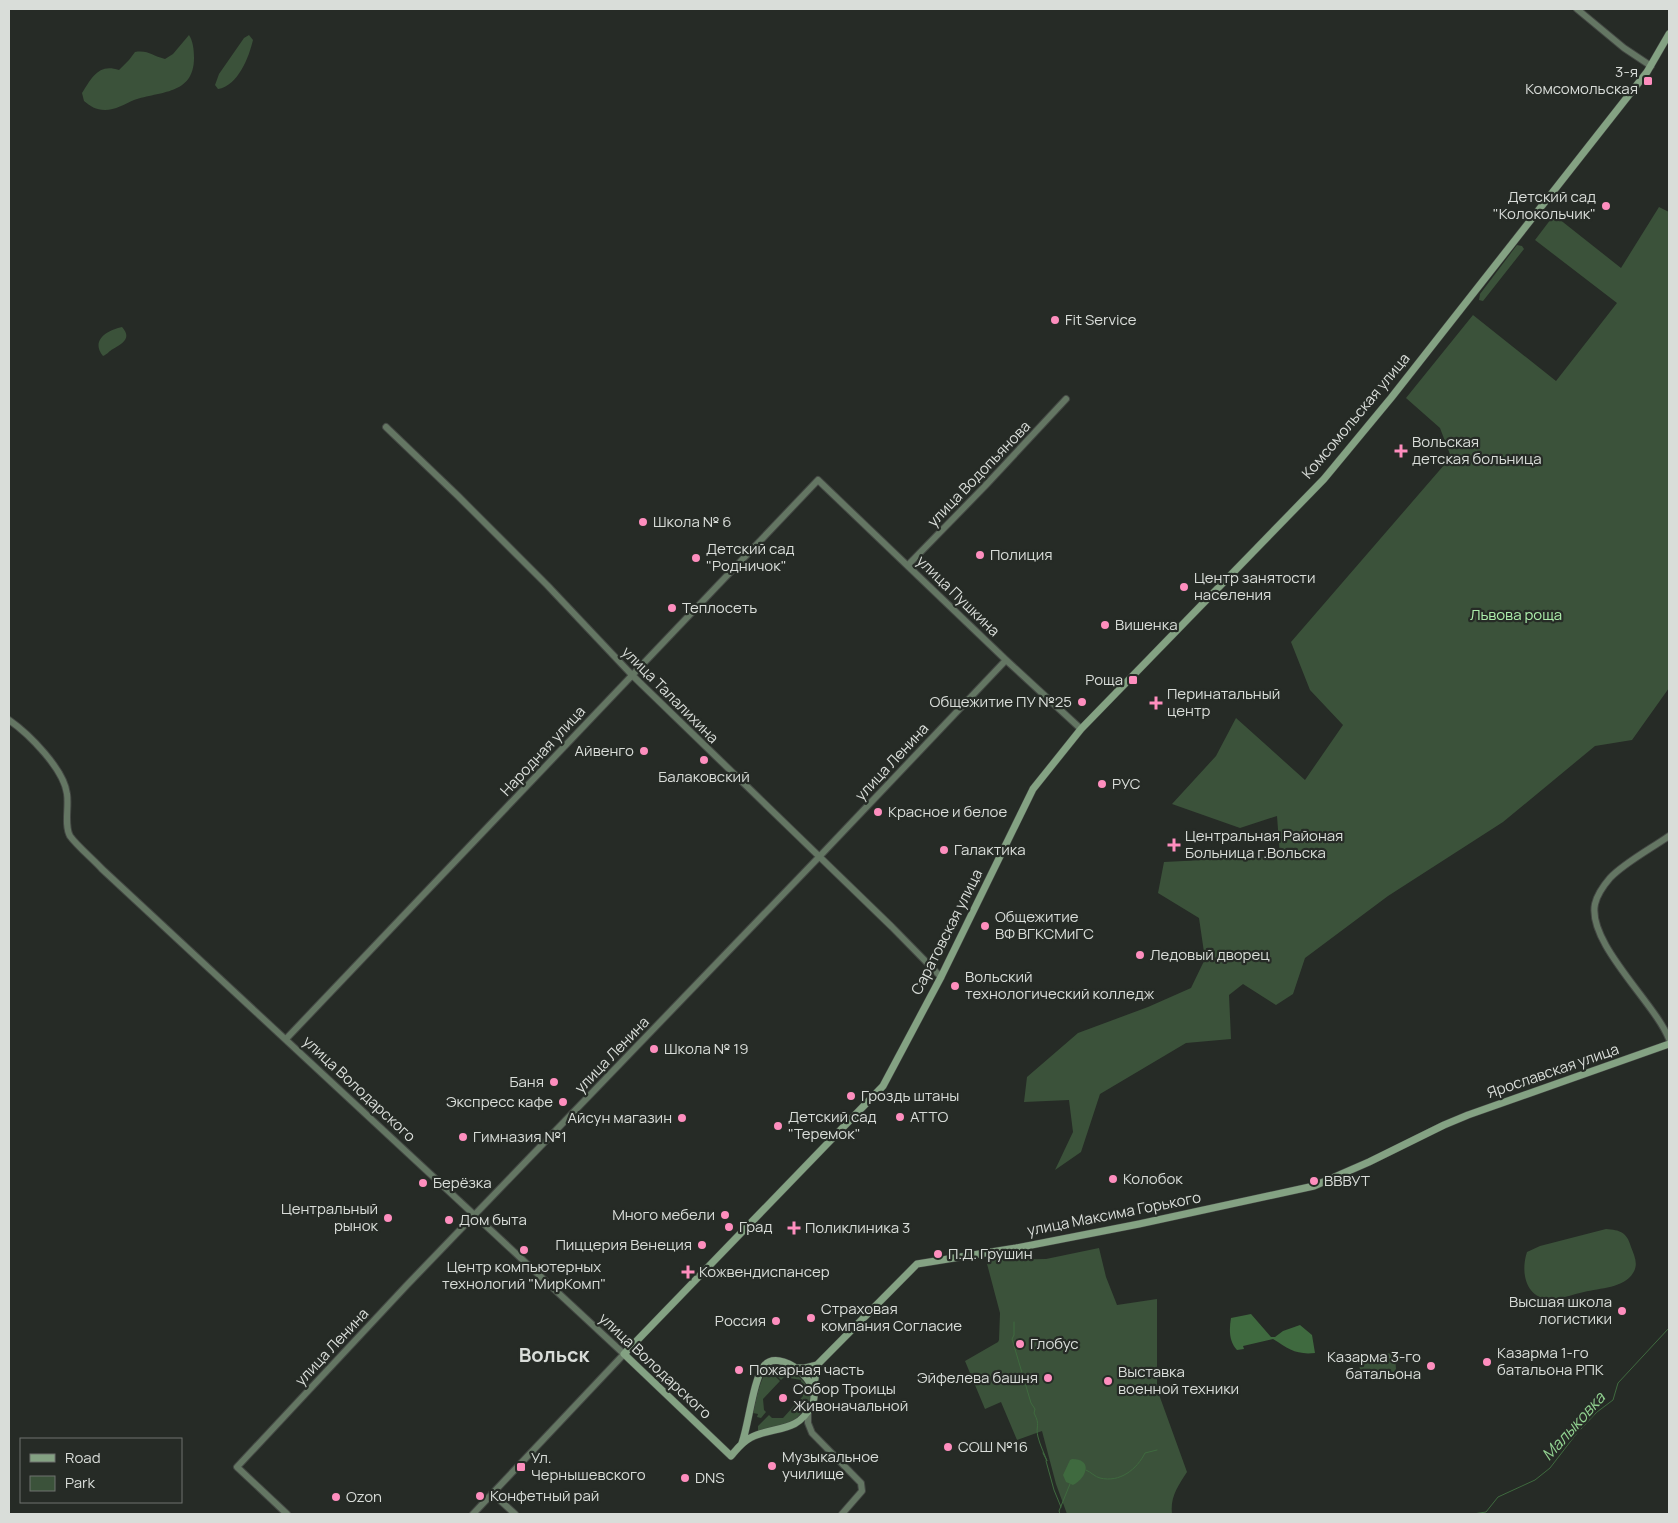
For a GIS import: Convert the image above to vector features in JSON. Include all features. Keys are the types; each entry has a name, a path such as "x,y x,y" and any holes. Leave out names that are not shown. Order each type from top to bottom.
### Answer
{"main road":[{"name":"Комсомольская улица","path":"1033,789 1082,729 1324,479 1397,390 1651,66 1669,34"},
{"name":"Саратовская улица","path":"624,1354 883,1086 941,977 1033,789"},
{"name":"Ярославская улица","path":"1444,1125 1666,1044"},
{"name":"улица Максима Горького","path":"817,1365 917,1264 1016,1248 1139,1224 1314,1186 1369,1162 1444,1125"},
{"name":"улица Володарского","path":"624,1354 731,1456 742,1443"},
{"path":"742,1443 761,1372 772,1360 784,1361 795,1368 814,1387"},
{"path":"742,1443 756,1435 792,1426 808,1410 814,1400 817,1365 795,1368"},
{"path":"747,1425 749,1430 756,1435"}],"street":[{"path":"1577,9 1624,48 1651,66"},
{"name":"улица Водопьянова","path":"908,565 1066,399"},
{"name":"улица Талалихина","path":"386,427 547,585 632,676 941,977"},
{"name":"улица Пушкина","path":"818,480 1006,660 1082,729"},
{"name":"Народная улица","path":"286,1040 818,480"},
{"name":"улица Ленина","path":"287,1514 237,1467 395,1299 1006,660"},
{"name":"улица Володарского","path":"9,720 21,728 46,756 60,776 67,793 70,835 109,876 624,1354"},
{"path":"1669,836 1609,879 1595,903 1594,914 1596,926 1602,938 1662,1024 1669,1039"},
{"name":"Ярославская улица","path":"1666,1044 1669,1039"},
{"path":"473,1514 624,1354"},
{"path":"808,1410 808,1423 812,1434 861,1483 862,1491 842,1514"},
{"path":"492,1492 515,1514"}],"green space":[{"path":"189,35 194,58 188,79 182,85 174,90 134,100 109,110 96,108 84,101 82,93 93,77 101,70 112,68 119,70 135,52 147,53 165,59 173,54"},
{"path":"249,35 253,40 242,70 225,87 218,89 215,85 219,74 244,38"},
{"name":"Львова роща","path":"1659,207 1669,212 1669,688 1632,740 1595,746 1503,822 1388,896 1305,958 1293,994 1276,1005 1243,984 1229,995 1231,1039 1186,1043 1100,1094 1081,1152 1055,1170 1073,1132 1069,1100 1024,1102 1027,1077 1078,1033 1148,1007 1191,988 1205,959 1199,918 1158,893 1164,862 1280,856 1277,816 1240,828 1172,804 1216,756 1236,718 1305,780 1343,725 1310,690 1291,642 1451,457 1440,428 1406,398 1473,315 1556,381 1617,303 1535,240 1554,215 1621,268"},
{"path":"1517,245 1522,246 1524,249 1483,301 1479,300 1480,294"},
{"path":"122,327 126,334 125,340 103,356 99,345 102,337 106,333"},
{"path":"1606,1229 1622,1233 1629,1242 1636,1263 1635,1270 1629,1278 1618,1285 1562,1298 1545,1298 1531,1291 1527,1284 1524,1268 1527,1252 1540,1246"},
{"path":"1099,1248 1106,1277 1117,1305 1157,1299 1157,1389 1187,1472 1173,1497 1172,1514 1067,1514 1056,1484 1042,1431 1017,1440 1001,1402 985,1409 965,1361 999,1340 1000,1313 986,1260 1046,1259"},
{"path":"1393,1353 1395,1355 1396,1369 1394,1372 1360,1373 1359,1358"},
{"path":"775,1365 786,1368 798,1376 807,1386 811,1397 803,1410 789,1424 758,1432 758,1426 769,1415 772,1418 783,1418 803,1396 801,1380 784,1377 781,1380 776,1375 780,1381 763,1399 766,1412 761,1418 757,1417 758,1414 753,1413 763,1378 770,1367"}],"shaded area":[{"path":"1251,1314 1271,1337 1275,1337 1283,1331 1300,1325 1312,1335 1315,1353 1298,1352 1273,1339 1243,1346 1244,1349 1237,1350 1232,1343 1230,1335 1231,1318"},
{"path":"1072,1459 1083,1462 1086,1470 1078,1482 1073,1485 1066,1482 1063,1475"}],"waterway":[{"path":"1014,1322 1014,1335 1012,1339 1031,1403 1035,1409 1038,1437 1047,1461 1043,1453"},
{"name":"Малыковка","path":"1473,1514 1486,1512 1498,1497 1535,1480 1550,1468 1577,1433 1597,1412 1613,1400 1618,1383 1669,1328"},
{"path":"1086,1470 1100,1478 1121,1477 1133,1469 1145,1453 1157,1450"},
{"path":"1046,1461 1061,1507"},
{"path":"1060,1514 1059,1511 1070,1484"}],"place":[{"name":"3-я Комсомольская","path":"1648,81"},
{"name":"Детский сад \"Колокольчик\"","path":"1606,206"},
{"name":"Fit Service","path":"1055,320"},
{"name":"Вольская детская больница","path":"1401,451"},
{"name":"Школа № 6","path":"643,522"},
{"name":"Полиция","path":"980,555"},
{"name":"Детский сад \"Родничок\"","path":"696,558"},
{"name":"Центр занятости населения","path":"1184,587"},
{"name":"Теплосеть","path":"672,608"},
{"name":"Вишенка","path":"1105,625"},
{"name":"Роща","path":"1133,680"},
{"name":"Общежитие ПУ №25","path":"1082,702"},
{"name":"Перинатальный центр","path":"1156,703"},
{"name":"Айвенго","path":"644,751"},
{"name":"Балаковский","path":"704,760"},
{"name":"РУС","path":"1102,784"},
{"name":"Красное и белое","path":"878,812"},
{"name":"Центральная Районая Больница г.Вольска","path":"1174,845"},
{"name":"Галактика","path":"944,850"},
{"name":"Общежитие ВФ ВГКСМиГС","path":"985,926"},
{"name":"Ледовый дворец","path":"1140,955"},
{"name":"Вольский технологический колледж","path":"955,986"},
{"name":"Школа № 19","path":"654,1049"},
{"name":"Баня","path":"554,1082"},
{"name":"Гроздь штаны","path":"851,1096"},
{"name":"Экспресс кафе","path":"563,1102"},
{"name":"АТТО","path":"900,1117"},
{"name":"Айсун магазин","path":"682,1118"},
{"name":"Детский сад \"Теремок\"","path":"778,1126"},
{"name":"Гимназия №1","path":"463,1137"},
{"name":"Колобок","path":"1113,1179"},
{"name":"ВВВУТ","path":"1314,1181"},
{"name":"Берёзка","path":"423,1183"},
{"name":"Много мебели","path":"725,1215"},
{"name":"Центральный рынок","path":"388,1218"},
{"name":"Дом быта","path":"449,1220"},
{"name":"Град","path":"729,1227"},
{"name":"Поликлиника 3","path":"794,1228"},
{"name":"Пиццерия Венеция","path":"702,1245"},
{"name":"Центр компьютерных технологий \"МирКомп\"","path":"524,1250"},
{"name":"П.Д. Грушин","path":"938,1254"},
{"name":"Кожвендиспансер","path":"688,1272"},
{"name":"Высшая школа логистики","path":"1622,1311"},
{"name":"Страховая компания Согласие","path":"811,1318"},
{"name":"Россия","path":"776,1321"},
{"name":"Глобус","path":"1020,1344"},
{"name":"Казарма 1-го батальона РПК","path":"1487,1362"},
{"name":"Казарма 3-го батальона","path":"1431,1366"},
{"name":"Пожарная часть","path":"739,1370"},
{"name":"Эйфелева башня","path":"1048,1378"},
{"name":"Выставка военной техники","path":"1108,1381"},
{"name":"Собор Троицы Живоначальной","path":"783,1398"},
{"name":"СОШ №16","path":"948,1447"},
{"name":"Музыкальное училище","path":"772,1466"},
{"name":"Ул. Чернышевского","path":"521,1467"},
{"name":"DNS","path":"685,1478"},
{"name":"Конфетный рай","path":"480,1496"},
{"name":"Ozon","path":"336,1497"}],"district":[{"name":"Вольск","path":"554,1355"}]}
